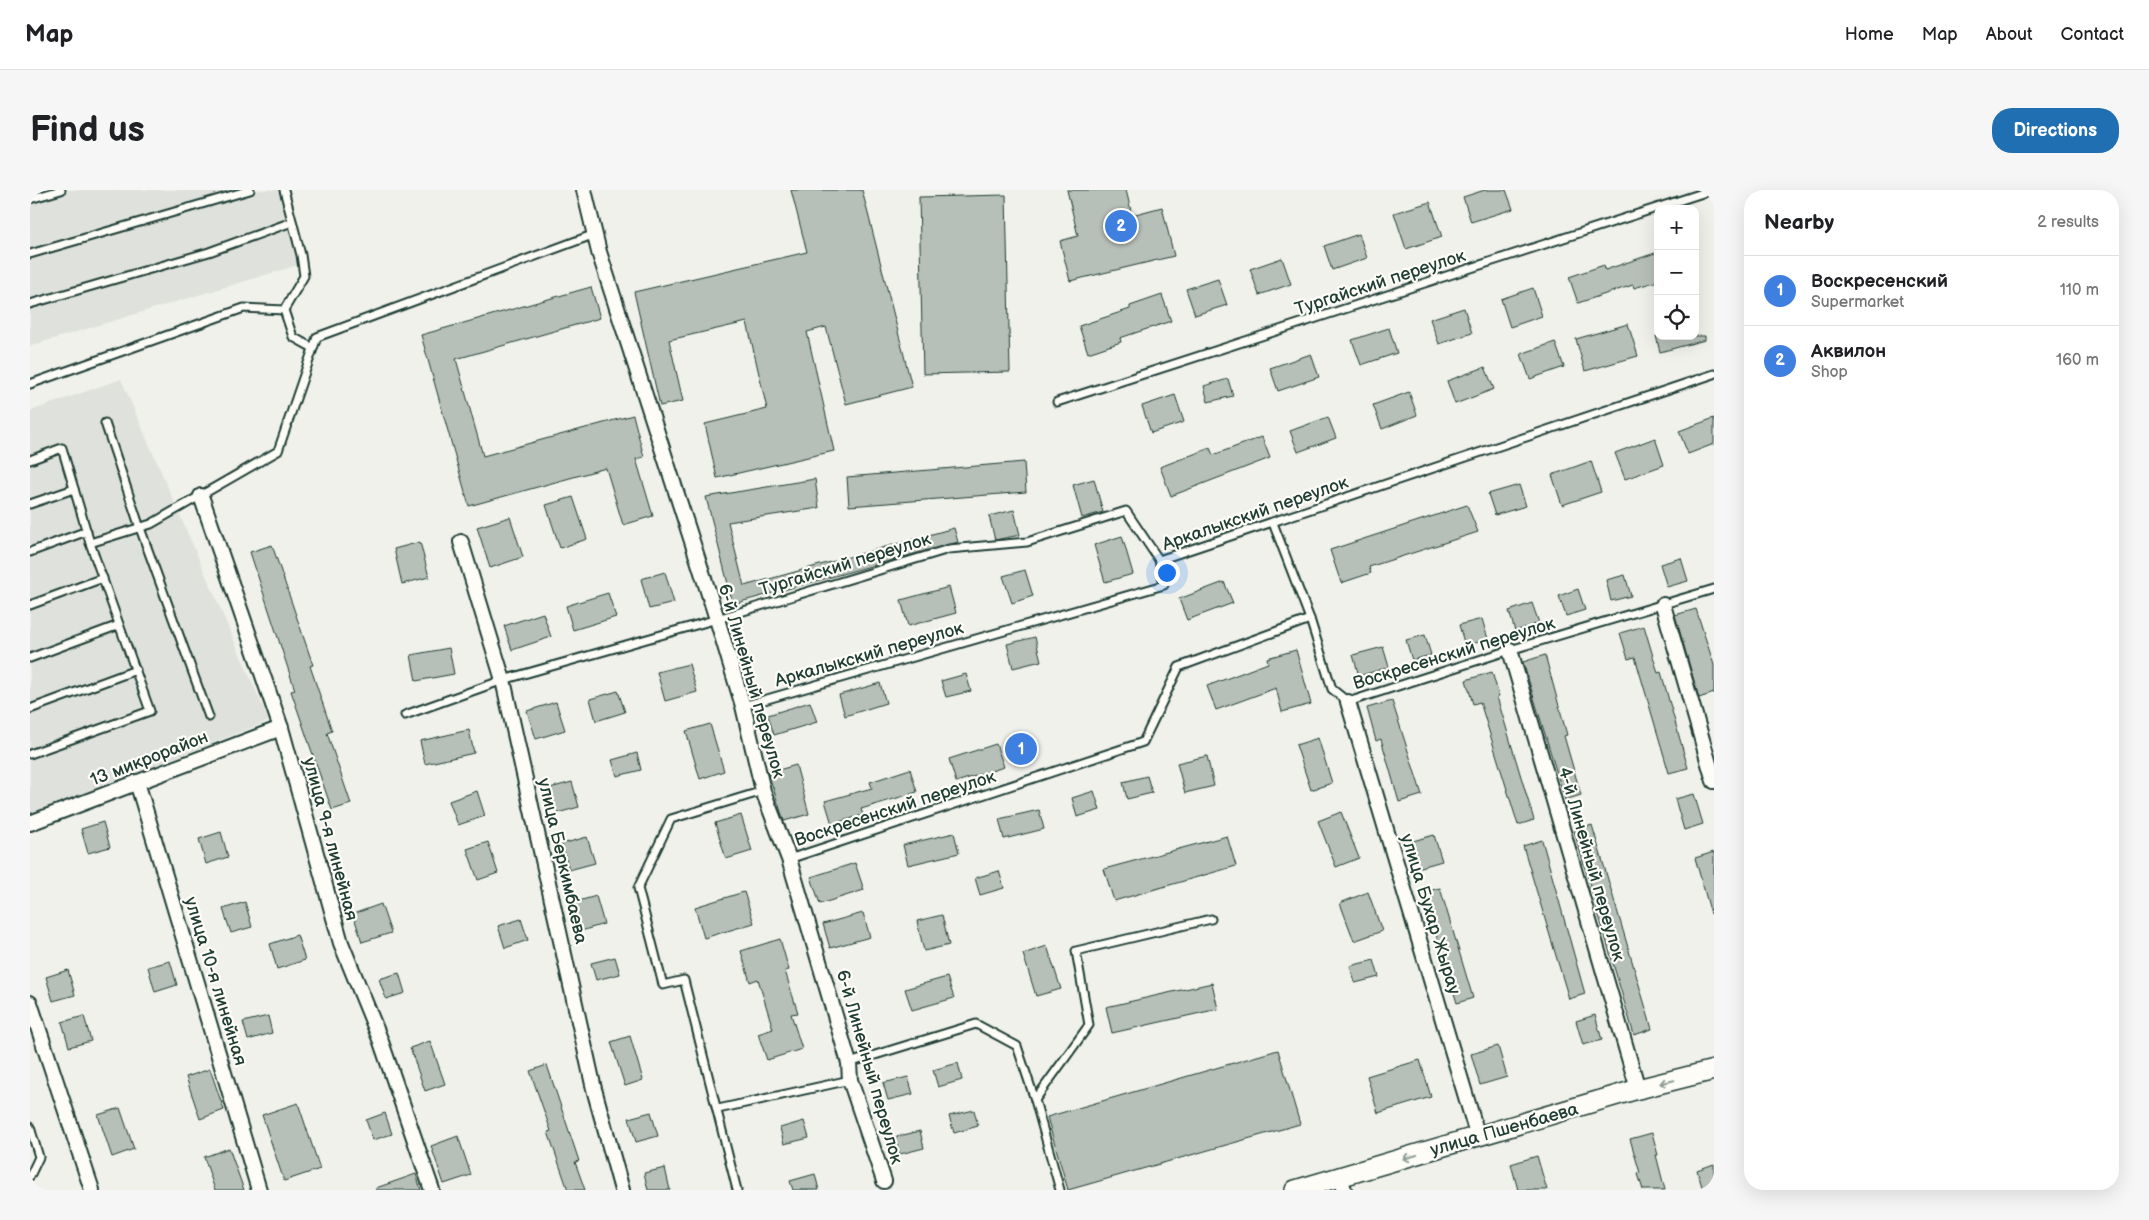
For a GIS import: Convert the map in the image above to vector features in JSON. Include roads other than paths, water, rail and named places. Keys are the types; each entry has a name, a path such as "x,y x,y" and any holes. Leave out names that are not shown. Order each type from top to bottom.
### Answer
{"street":[{"name":"6-й Линейный переулок","path":"584,190 595,234 743,706 763,791 789,859 849,1064 850,1080 884,1181"},
{"name":"улица 9-я линейная","path":"201,496 281,728 341,943 386,1056 432,1190"},
{"name":"улица Беркимбаева","path":"461,542 503,680 594,1089 622,1190"},
{"path":"1662,605 1714,781"},
{"name":"4-й Линейный переулок","path":"1510,650 1638,1089"},
{"name":"улица Бухар Жырау","path":"1348,702 1478,1138"},
{"name":"13 микрорайон","path":"30,823 281,728"},
{"name":"улица 10-я линейная","path":"137,782 259,1190"},
{"path":"30,1003 92,1190"},
{"name":"улица Пшенбаева","path":"1295,1190 1342,1183 1478,1138 1638,1089 1714,1070"}],"lane":[{"path":"30,199 60,190"},
{"path":"30,254 250,190"},
{"path":"284,190 304,276 284,310 293,337 314,348"},
{"name":"Тургайский переулок","path":"1057,402 1712,190"},
{"path":"30,304 209,252 292,222"},
{"path":"90,543 152,524 278,451 317,337 595,234"},
{"path":"30,384 244,308 284,310"},
{"name":"Аркалыкский переулок","path":"743,706 1164,585 1159,560 1714,374"},
{"path":"105,424 140,528 209,717"},
{"path":"30,460 62,448 90,543 150,711 30,754"},
{"path":"30,504 74,489"},
{"name":"Тургайский переулок","path":"404,715 503,680 717,619 948,549 1027,542 1126,511 1159,560"},
{"path":"1273,523 1310,618"},
{"path":"30,552 87,531"},
{"path":"30,605 103,578"},
{"name":"Воскресенский переулок","path":"789,859 1143,742 1179,667 1310,618 1332,689 1348,702 1510,650 1714,589"},
{"path":"30,658 120,625"},
{"path":"30,709 136,670"},
{"path":"737,1190 684,980 663,985 638,888 671,819 763,791"},
{"path":"1035,1100 1088,1025 1076,951 1211,919"},
{"path":"849,1064 976,1024 1017,1046 1035,1100 1060,1190"},
{"path":"718,1110 850,1080"},
{"path":"30,1127 39,1157 30,1176"}],"place":[{"name":"Аквилон","path":"1121,226"},
{"name":"Воскресенский","path":"1021,749"}]}
